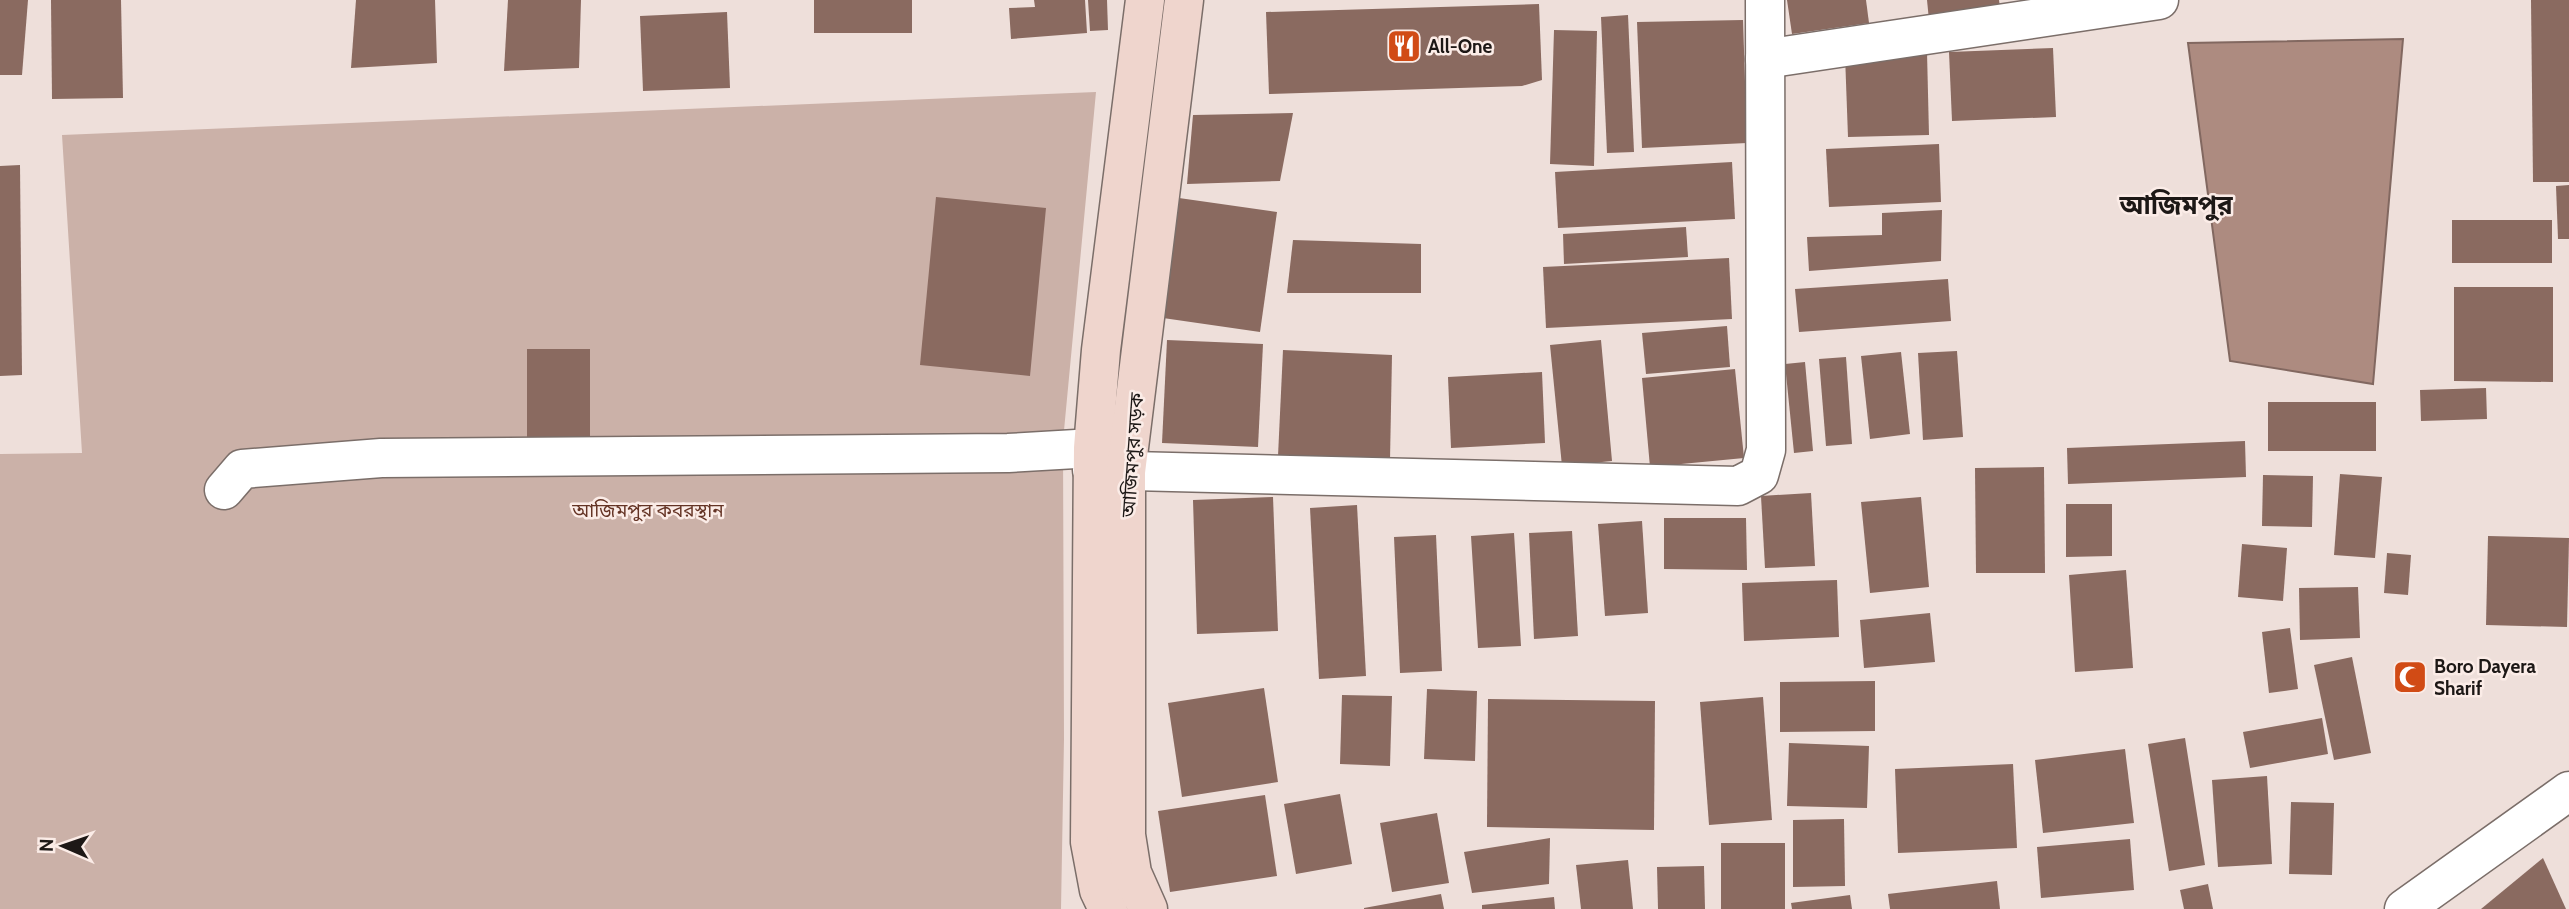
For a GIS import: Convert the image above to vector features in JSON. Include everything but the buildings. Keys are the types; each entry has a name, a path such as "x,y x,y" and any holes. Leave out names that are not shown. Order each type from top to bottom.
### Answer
{"main road":[{"name":"আজিমপুর সড়ক","path":"1108,909 1099,890 1090,842 1103,463 1102,336 1145,0"},
{"name":"আজিমপুর সড়ক","path":"1148,909 1132,873 1126,835 1103,463 1184,0"}],"street":[{"path":"224,490 242,469 381,458 1008,453 1103,463 1738,486 1759,475 1766,450 1765,0"},
{"path":"1765,59 2159,0"},
{"path":"2404,909 2569,791"}],"green space":[{"name":"আজিমপুর কবরস্থান","path":"1096,92 1063,441 1064,739 1061,909 0,909 0,454 82,453 62,135"}],"shaded area":[{"path":"2403,39 2373,384 2230,361 2188,43"}],"place":[{"name":"All-One","path":"1404,46"},
{"name":"Boro Dayera Sharif","path":"2410,677"}],"district":[{"name":"আজিমপুর","path":"2176,205"}]}
